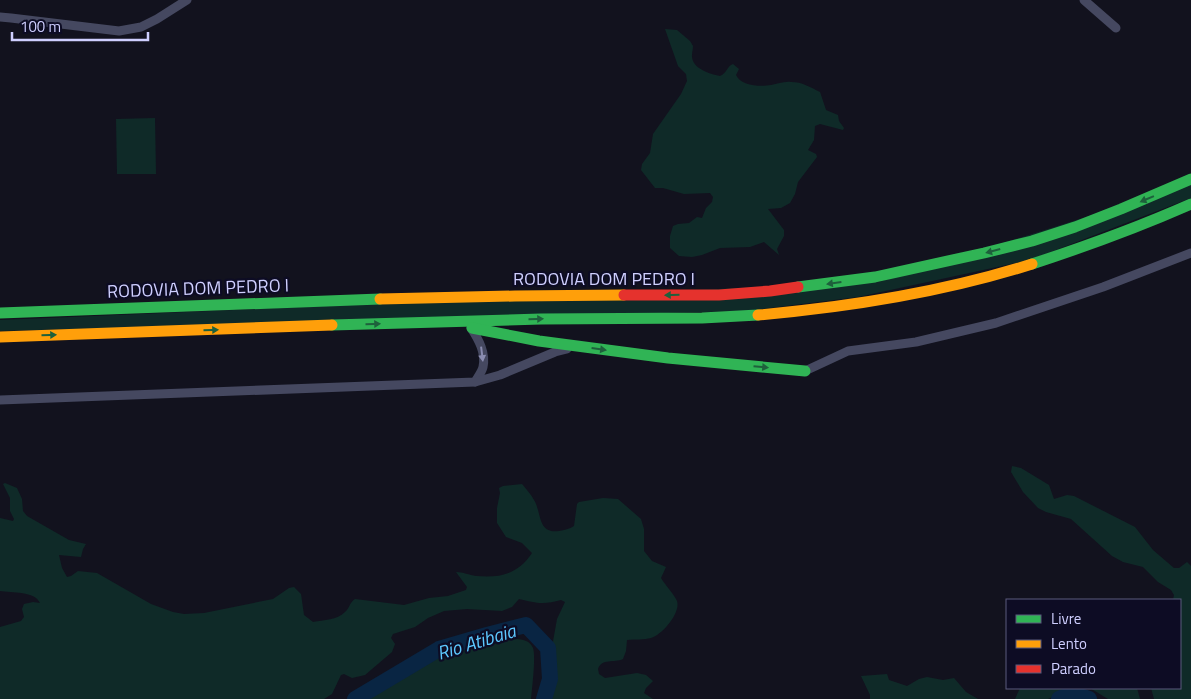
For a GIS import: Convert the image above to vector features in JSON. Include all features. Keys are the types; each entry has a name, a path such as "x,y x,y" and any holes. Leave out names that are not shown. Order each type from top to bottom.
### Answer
{"highway":[{"name":"RODOVIA DOM PEDRO I","path":"0,313 316,301 515,296 719,294 770,291 874,277 1032,241 1122,210 1191,179"},
{"path":"0,337 395,323 726,317 807,310 860,303 949,286 997,274 1047,260 1124,232 1191,204"},
{"path":"395,323 470,327 539,341 668,358 805,371"}],"street":[{"path":"0,17 119,31 140,27 157,20 187,0"},
{"path":"1084,0 1116,28"},
{"path":"805,371 848,351 916,342 996,323 1103,287 1191,253"},
{"path":"470,327 479,340 484,354 483,369 475,382"},
{"path":"0,400 475,382 500,375 555,352 580,346"}],"green space":[{"path":"665,29 677,30 690,41 693,46 692,60 706,72 720,76 733,64 739,69 736,75 738,79 746,84 762,86 795,82 802,84 820,92 826,110 838,115 839,121 844,128 843,130 820,124 815,126 814,140 808,150 816,154 817,157 798,182 790,203 781,208 768,209 784,230 784,236 777,249 779,255 764,242 750,247 720,248 692,257 679,256 670,248 670,236 673,226 689,223 697,217 702,218 713,197 710,193 684,194 663,188 655,188 641,170 642,164 650,153 653,134 681,94 687,81 686,74 678,66"},
{"path":"155,118 156,174 117,174 116,119"},
{"path":"1191,184 1191,198 1030,260 858,297 745,311 0,331 0,320 879,282"},
{"path":"1012,466 1021,468 1049,485 1054,499 1067,495 1074,496 1135,527 1153,550 1174,568 1179,568 1187,562 1191,566 1191,699 1154,699 1151,689 1181,689 1181,599 1173,599 1174,595 1171,590 1158,582 1143,567 1123,562 1112,556 1071,519 1038,508 1023,492 1011,472"},
{"path":"5,483 17,488 22,499 23,511 27,516 69,540 86,544 81,557 59,555 62,568 67,577 78,571 97,573 151,604 173,612 184,614 204,613 273,599 289,588 294,587 301,594 304,615 313,622 342,615 355,599 404,605 429,598 448,596 466,590 467,587 456,572 476,576 501,575 521,566 532,553 522,543 506,537 497,523 499,488 522,484 534,500 541,522 547,529 552,531 569,529 574,526 577,504 579,502 603,498 618,499 641,519 644,529 644,551 652,561 666,567 661,578 676,598 677,606 670,623 660,633 648,639 627,640 623,659 602,663 598,669 599,674 605,678 637,673 646,675 653,681 644,693 653,699 547,699 556,676 552,647 557,619 565,602 561,600 540,603 519,599 512,607 502,611 467,609 444,611 428,618 415,627 393,634 391,638 395,644 392,652 365,675 352,678 344,674 341,675 332,694 324,699 0,699 0,627 21,621 24,617 22,609 24,604 40,603 28,594 0,591 0,518 13,521 14,519 10,511 10,498 3,484"},
{"path":"462,638 485,642 519,639 530,643 533,648 534,658 531,699 353,699 436,646 450,640"},
{"path":"887,674 889,680 907,686 927,677 943,680 954,678 966,692 978,699 870,699 861,676"},
{"path":"1020,689 1072,689 1048,699 1015,699"},
{"path":"1092,689 1137,689 1140,699 1108,699"}],"waterway":[{"name":"Rio Atibaia","path":"355,699 439,649 526,625 548,648 550,679 544,699"},
{"name":"Rio Atibaia","path":"1059,699 1074,696 1089,699"}],"traffic: fast":[{"path":"798,287 875,277 1032,241 1075,227 1191,179"},
{"path":"1032,264 1113,236 1191,204"},
{"path":"0,313 380,299"},
{"path":"332,325 541,319 702,318 758,315"},
{"path":"472,328 539,341 668,358 805,371"}],"traffic: slow":[{"path":"758,315 827,308 896,297 965,283 1032,264"},
{"path":"380,299 624,295"},
{"path":"0,337 332,325"}],"traffic: jam":[{"path":"624,295 719,295 798,287"}]}
